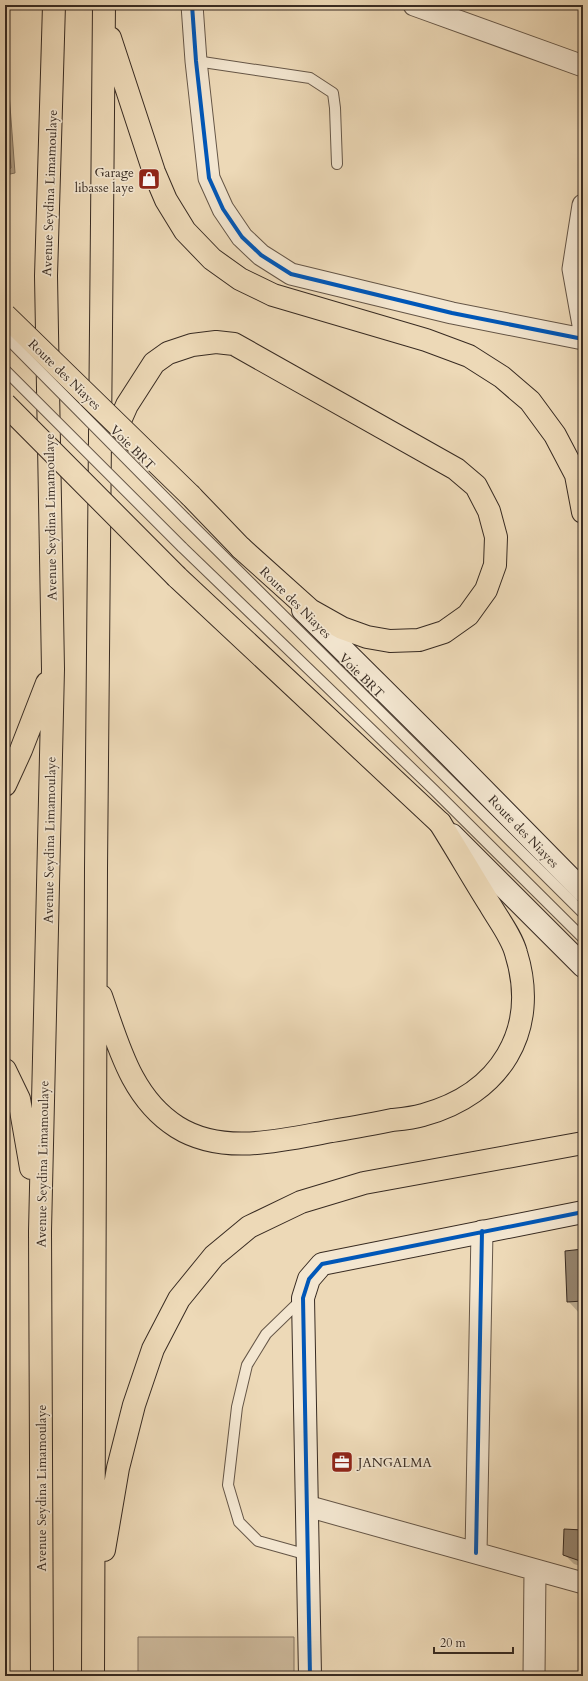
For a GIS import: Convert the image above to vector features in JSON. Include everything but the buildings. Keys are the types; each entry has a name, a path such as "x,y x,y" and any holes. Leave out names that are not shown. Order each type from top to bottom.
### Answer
{"main road":[{"name":"Avenue Seydina Limamoulaye","path":"42,1676 40,1231 53,669 46,276 54,5"},
{"path":"93,1676 96,980 104,13"},
{"path":"104,13 154,172 166,200 185,231 212,259 240,280 273,295 426,340 469,356 502,377 530,401 555,435 576,475 583,512"},
{"name":"Route des Niayes","path":"5,316 191,496 241,548"},
{"path":"100,466 127,405 154,363 168,353 192,345 216,342 234,344 456,469 476,486 489,510 496,537 495,565 486,590 468,615 444,632 419,640 390,641 367,637 342,628 310,610 241,548"},
{"path":"5,404 177,577 440,823 499,920 516,951 522,980 523,1011 514,1043 500,1069 478,1088 454,1103 423,1115 255,1144 220,1142 197,1136 177,1127 157,1110 138,1088 124,1062 96,980"},
{"path":"5,785 21,750 53,669"},
{"path":"5,1070 19,1099 26,1134 40,1231"},
{"path":"93,1611 118,1468 139,1391 153,1349 179,1299 214,1256 249,1228 301,1202 364,1182 583,1144"}],"street":[{"path":"192,5 196,61 209,178 223,209 238,231 261,255 291,274 452,313 583,338"},
{"path":"414,5 583,66"},
{"path":"583,205 573,269 583,325"},
{"name":"Route des Niayes","path":"241,548 583,891"},
{"path":"440,823 583,966"},
{"path":"310,1676 303,1298 309,1279 322,1264 583,1212"},
{"path":"476,1553 482,1231"},
{"path":"307,1506 583,1583"},
{"path":"534,1676 535,1570"}],"lane":[{"path":"196,61 310,78 333,93 337,164"},
{"name":"Voie BRT","path":"5,336 185,518 583,913"},
{"path":"5,370 182,547 434,790 583,938"},
{"path":"303,1298 266,1334 248,1366 237,1407 228,1485 239,1522 258,1541 308,1556"}],"shaded area":[{"path":"138,1637 294,1637 294,1676 138,1676"}],"water":[{"path":"5,39 15,173 5,175"}],"cycle path":[{"path":"192,5 196,61 209,178 223,209 242,237 261,255 291,274 452,313 583,339"},
{"path":"310,1676 303,1298 309,1279 322,1264 583,1212"},
{"path":"476,1553 482,1231"}],"place":[{"name":"Garage libasse laye","path":"149,179"},
{"name":"JANGALMA","path":"342,1462"}]}
